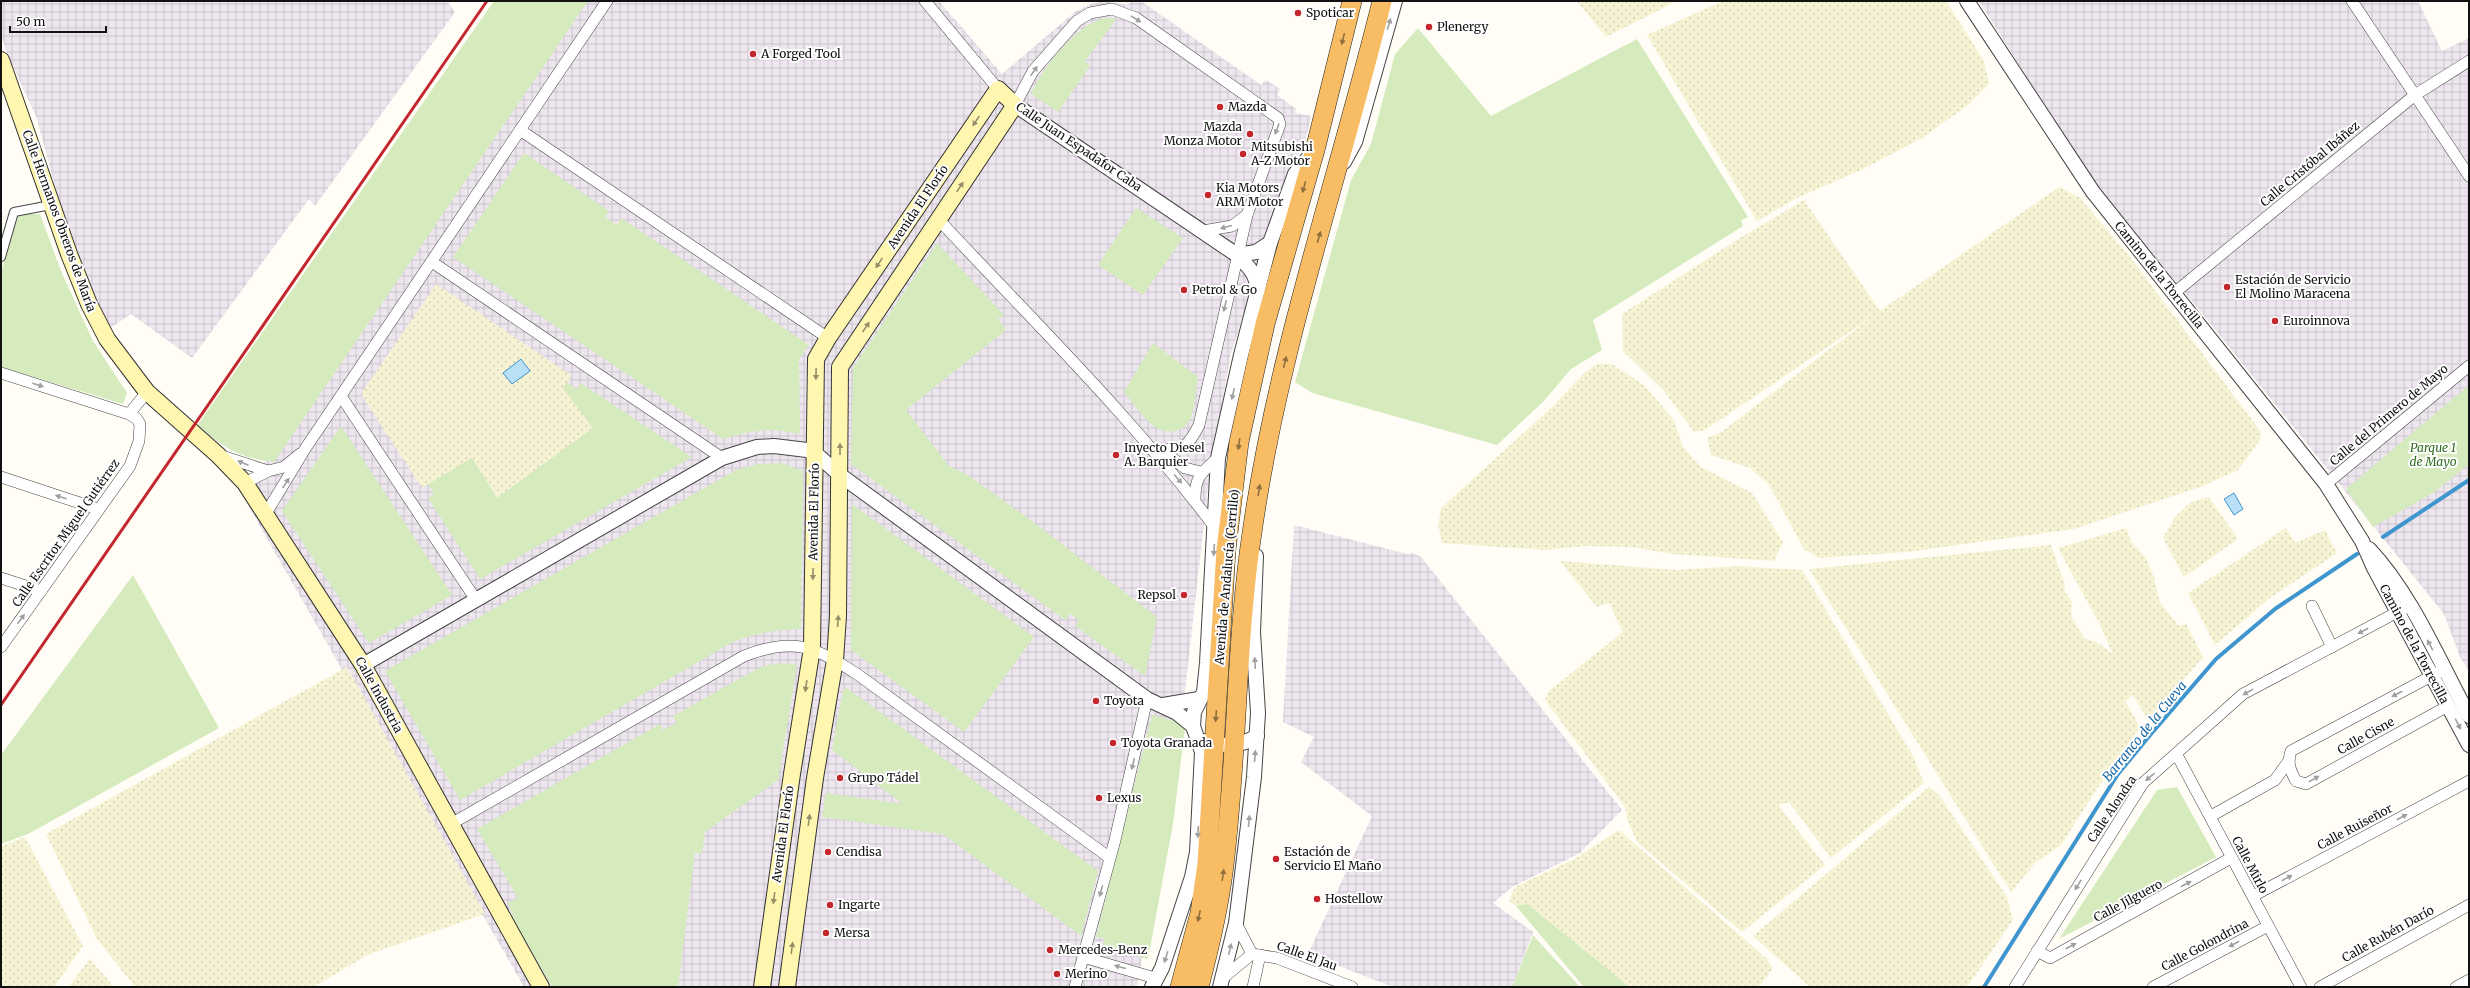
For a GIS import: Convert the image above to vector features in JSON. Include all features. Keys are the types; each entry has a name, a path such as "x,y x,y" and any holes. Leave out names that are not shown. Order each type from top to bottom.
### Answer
{"highway":[{"name":"Avenida de Andalucía (Cerrillo)","path":"1199,987 1210,945 1223,876 1229,824 1224,745 1207,693 1239,442 1265,324 1315,150 1352,1"},
{"name":"Avenida de Andalucía (Cerrillo)","path":"1180,987 1200,913 1207,864 1210,819 1224,745 1237,690 1240,632 1252,528 1264,456 1279,386 1338,171 1382,1"}],"main road":[{"name":"Calle Hermanos Obreros de María","path":"1,60 51,205 78,278 99,325 118,355 147,392 185,425"},
{"name":"Calle Juan Espadafor Caba","path":"998,88 1015,105"},
{"name":"Avenida El Florío","path":"762,987 792,774 812,648 816,359 828,338 998,88"},
{"name":"Avenida El Florío","path":"786,987 815,778 835,660 838,616 840,367 848,352 939,220 1015,105"},
{"path":"918,206 939,220"},
{"path":"828,338 848,352"},
{"name":"Calle Industria","path":"185,425 218,455 245,483 363,665 541,987"}],"street":[{"path":"265,515 305,449 607,1"},
{"name":"Calle Juan Espadafor Caba","path":"925,1 998,88"},
{"path":"1338,171 1355,142 1395,1"},
{"name":"Camino de la Torrecilla","path":"1967,1 2093,192 2326,484 2362,541 2382,562 2404,609 2437,672 2469,716"},
{"path":"2352,1 2469,176"},
{"path":"1015,105 1033,71 1077,21 1100,10 1112,9 1125,12 1278,118 1280,124 1246,215 1199,425 1192,440 1180,449 1162,450"},
{"name":"Calle Cristóbal Ibáñez","path":"2173,294 2415,95 2469,61"},
{"name":"Calle Juan Espadafor Caba","path":"1015,105 1204,231 1236,255 1250,267 1256,279 1258,290"},
{"path":"520,130 828,338"},
{"name":"Avenida de Andalucía (Cerrillo)","path":"1154,983 1162,968 1192,876 1197,852 1202,752 1195,732 1194,712 1207,693 1216,529 1218,458 1241,356 1270,243 1295,174 1315,150"},
{"path":"1,257 14,212 51,205"},
{"path":"1204,231 1232,226 1246,215"},
{"path":"939,220 1144,438 1194,499 1216,529"},
{"path":"1236,255 1256,252 1270,243"},
{"path":"432,262 722,458"},
{"path":"1241,356 1265,324"},
{"name":"Calle del Primero de Mayo","path":"2326,484 2469,366"},
{"path":"1,373 129,414 147,392"},
{"path":"341,396 476,600"},
{"name":"Calle Escritor Miguel Gutiérrez","path":"1,647 130,466 136,452 140,424 129,414"},
{"path":"1144,438 1185,468 1201,472"},
{"path":"363,665 722,458 757,447 774,446 815,453 840,475 1148,699 1163,705 1195,732 1224,745 1248,742 1257,736"},
{"path":"245,483 268,471 284,467 305,449"},
{"path":"218,455 268,471"},
{"path":"1194,499 1195,485 1201,472 1218,458"},
{"path":"1,477 98,509"},
{"path":"1222,983 1236,923 1257,736 1257,702 1253,632 1257,564 1252,528"},
{"path":"1,578 41,591"},
{"path":"2312,606 2332,647"},
{"name":"Calle Alondra","path":"2016,987 2143,783 2177,755 2243,694 2404,609"},
{"path":"451,824 744,656 775,646 812,648 835,660 1110,858"},
{"name":"Camino de la Torrecilla","path":"2437,672 2448,706 2469,745"},
{"name":"Calle Cisne","path":"2211,816 2275,780 2288,762 2291,751 2437,672"},
{"path":"1163,705 1207,693 1237,690 1245,693 1257,702"},
{"path":"1075,987 1110,858 1148,699"},
{"name":"Calle Cisne","path":"2275,780 2296,781 2306,784 2448,706"},
{"name":"Calle Mirlo","path":"2177,755 2211,816 2231,858 2253,896 2301,987"},
{"path":"2288,762 2296,781"},
{"name":"Calle Ruiseñor","path":"2253,896 2469,781"},
{"path":"1201,792 1210,819"},
{"name":"Calle Jilguero","path":"2037,951 2050,958 2231,858"},
{"name":"Calle Rubén Darío","path":"2320,987 2469,904"},
{"path":"1236,923 1256,955 1253,987"},
{"name":"Calle Golondrina","path":"2153,987 2268,926"},
{"path":"1222,983 1256,955"},
{"name":"Calle El Jau","path":"1256,955 1277,958 1352,987"},
{"path":"1083,957 1154,983"},
{"path":"2456,987 2469,980"}],"shaded area":[{"path":"1,1 447,1 455,12 315,206 309,199 192,358 131,314 109,329 67,230 36,116 8,56 1,34"},
{"path":"579,1 939,1 1002,74 1075,12 1091,4 1104,1 1128,5 1131,1 1141,1 1261,85 1266,80 1280,89 1277,95 1296,109 1295,113 1311,116 1305,142 1287,176 1230,357 1208,488 1180,735 1137,987 524,987 242,495"},
{"path":"1577,1 1672,1 1673,3 1606,37"},
{"path":"1723,1 1946,1 1984,61 1989,84 1968,105 1922,138 1861,170 1799,197 1757,221 1647,35"},
{"path":"1979,1 2418,1 2442,51 2469,38 2469,671 2460,657 2444,614 2192,301 2096,188"},
{"path":"2059,187 2080,198 2130,257 2261,432 2260,440 2238,470 2200,487 2074,529 1907,552 1819,558 1804,549 1769,485 1750,468 1711,455 1707,438 1720,433 1872,317 1705,430 1694,432 1663,390 1623,351 1622,314 1740,238 1804,200 1880,311"},
{"path":"436,284 572,376 563,388 593,428 497,498 472,458 422,488 361,394"},
{"path":"1597,364 1612,364 1644,385 1674,420 1683,447 1701,467 1752,493 1783,542 1774,561 1673,554 1632,547 1586,546 1545,550 1442,543 1438,525 1441,508 1552,407 1583,374"},
{"path":"2209,497 2238,539 2184,577 2163,538 2175,517 2191,502"},
{"path":"1294,525 1407,554 1414,553 1422,558 1622,810 1580,853 1512,887 1493,903 1533,932 1512,987 1393,987 1308,954 1372,816 1301,762 1314,737 1283,722"},
{"path":"2126,528 2132,543 2146,558 2154,577 2160,603 2179,626 2186,624 2203,657 2148,720 2133,695 2125,701 2140,727 2096,790 2061,845 2035,863 2011,892 1809,569 2051,545 2064,582 2065,592 2072,602 2071,616 2084,638 2098,643 2113,654 2100,625 2058,548"},
{"path":"2286,528 2295,543 2325,530 2337,553 2270,598 2215,645 2188,593"},
{"path":"1560,561 1676,570 1738,566 1802,570 1913,756 1924,783 1831,858 1789,802 1778,805 1825,865 1742,932 1637,842 1627,819 1626,808 1545,700 1549,691 1623,632 1609,603 1597,607"},
{"path":"347,667 485,914 367,955 314,987 135,987 97,939 46,834"},
{"path":"1929,787 1939,795 2007,897 2013,920 1967,987 1810,987 1753,936"},
{"path":"1619,830 1766,958 1773,968 1759,987 1630,987 1527,904 1516,906 1509,901 1515,887 1576,858"},
{"path":"25,837 83,946 54,987 1,987 1,846"},
{"path":"90,959 114,987 68,987"}],"green space":[{"path":"494,1 588,1 274,462 251,458 233,451 197,426"},
{"path":"1104,18 1117,18 1085,61 1090,66 1058,112 1031,94 1052,60 1061,49 1082,30"},
{"path":"1418,28 1491,116 1637,39 1748,217 1741,220 1743,226 1593,320 1602,350 1571,369 1544,401 1497,445 1312,393 1295,382 1351,180 1371,144 1395,54"},
{"path":"524,153 609,211 605,217 617,225 621,218 809,345 799,359 800,434 762,430 723,439 453,257"},
{"path":"1136,208 1183,238 1143,295 1098,265"},
{"path":"19,214 40,214 61,271 93,341 127,393 123,404 1,367 1,272"},
{"path":"937,243 1004,315 998,319 1006,330 906,410 949,466 968,475 1029,519 1157,617 1145,676 1075,626 1079,620 1070,614 1065,620 851,464 853,368"},
{"path":"1153,343 1198,377 1189,421 1182,428 1170,432 1154,426 1147,420 1124,392"},
{"path":"567,382 576,389 581,383 692,457 480,579 428,498 434,494 428,484 472,458 497,498 593,428 563,388"},
{"name":"Parque 1 de Mayo","path":"2469,385 2469,464 2436,491 2373,527 2346,489"},
{"path":"341,426 452,595 369,643 282,511"},
{"path":"782,463 803,471 801,629 765,633 731,643 460,800 385,671 736,470 758,464"},
{"path":"852,504 1034,637 964,732 851,650"},
{"path":"133,575 219,728 28,834 1,844 1,755"},
{"path":"783,663 797,665 778,780 705,832 702,854 695,853 678,987 552,987 514,920 508,903 518,898 477,829 660,724 663,730 677,723 673,716 755,670 768,665"},
{"path":"847,688 1098,871 1081,936 943,834 822,817 826,793 903,804 832,750 843,690"},
{"path":"1152,715 1175,721 1185,728 1173,824 1148,959 1102,948 1104,938 1096,937"},
{"path":"2177,787 2216,857 2059,939 2157,790"},
{"path":"1527,904 1630,987 1584,987 1516,906"},
{"path":"1533,935 1580,987 1512,987"}],"water":[{"path":"521,359 530,371 512,384 503,373"},
{"path":"2234,493 2243,509 2234,515 2224,499"}],"waterway":[{"name":"Barranco de la Cueva","path":"2383,537 2469,480"},
{"name":"Barranco de la Cueva","path":"1984,987 2118,774 2151,734 2216,659 2275,609 2357,554"}],"railway":[{"path":"1,705 487,1"}],"place":[{"name":"Spoticar","path":"1298,13"},
{"name":"Plenergy","path":"1429,27"},
{"name":"A Forged Tool","path":"753,54"},
{"name":"Mazda","path":"1220,107"},
{"name":"Mazda Monza Motor","path":"1250,134"},
{"name":"Mitsubishi A-Z Motor","path":"1243,154"},
{"name":"Kia Motors ARM Motor","path":"1208,195"},
{"name":"Estación de Servicio El Molino Maracena","path":"2227,287"},
{"name":"Petrol & Go","path":"1184,290"},
{"name":"Euroinnova","path":"2275,321"},
{"name":"Inyecto Diesel A. Barquier","path":"1116,455"},
{"name":"Repsol","path":"1184,595"},
{"name":"Toyota","path":"1096,701"},
{"name":"Toyota Granada","path":"1113,743"},
{"name":"Grupo Tádel","path":"840,778"},
{"name":"Lexus","path":"1099,798"},
{"name":"Cendisa","path":"828,852"},
{"name":"Estación de Servicio El Maño","path":"1276,859"},
{"name":"Hostellow","path":"1317,899"},
{"name":"Ingarte","path":"830,905"},
{"name":"Mersa","path":"826,933"},
{"name":"Mercedes-Benz","path":"1050,950"},
{"name":"Merino","path":"1057,974"}]}
